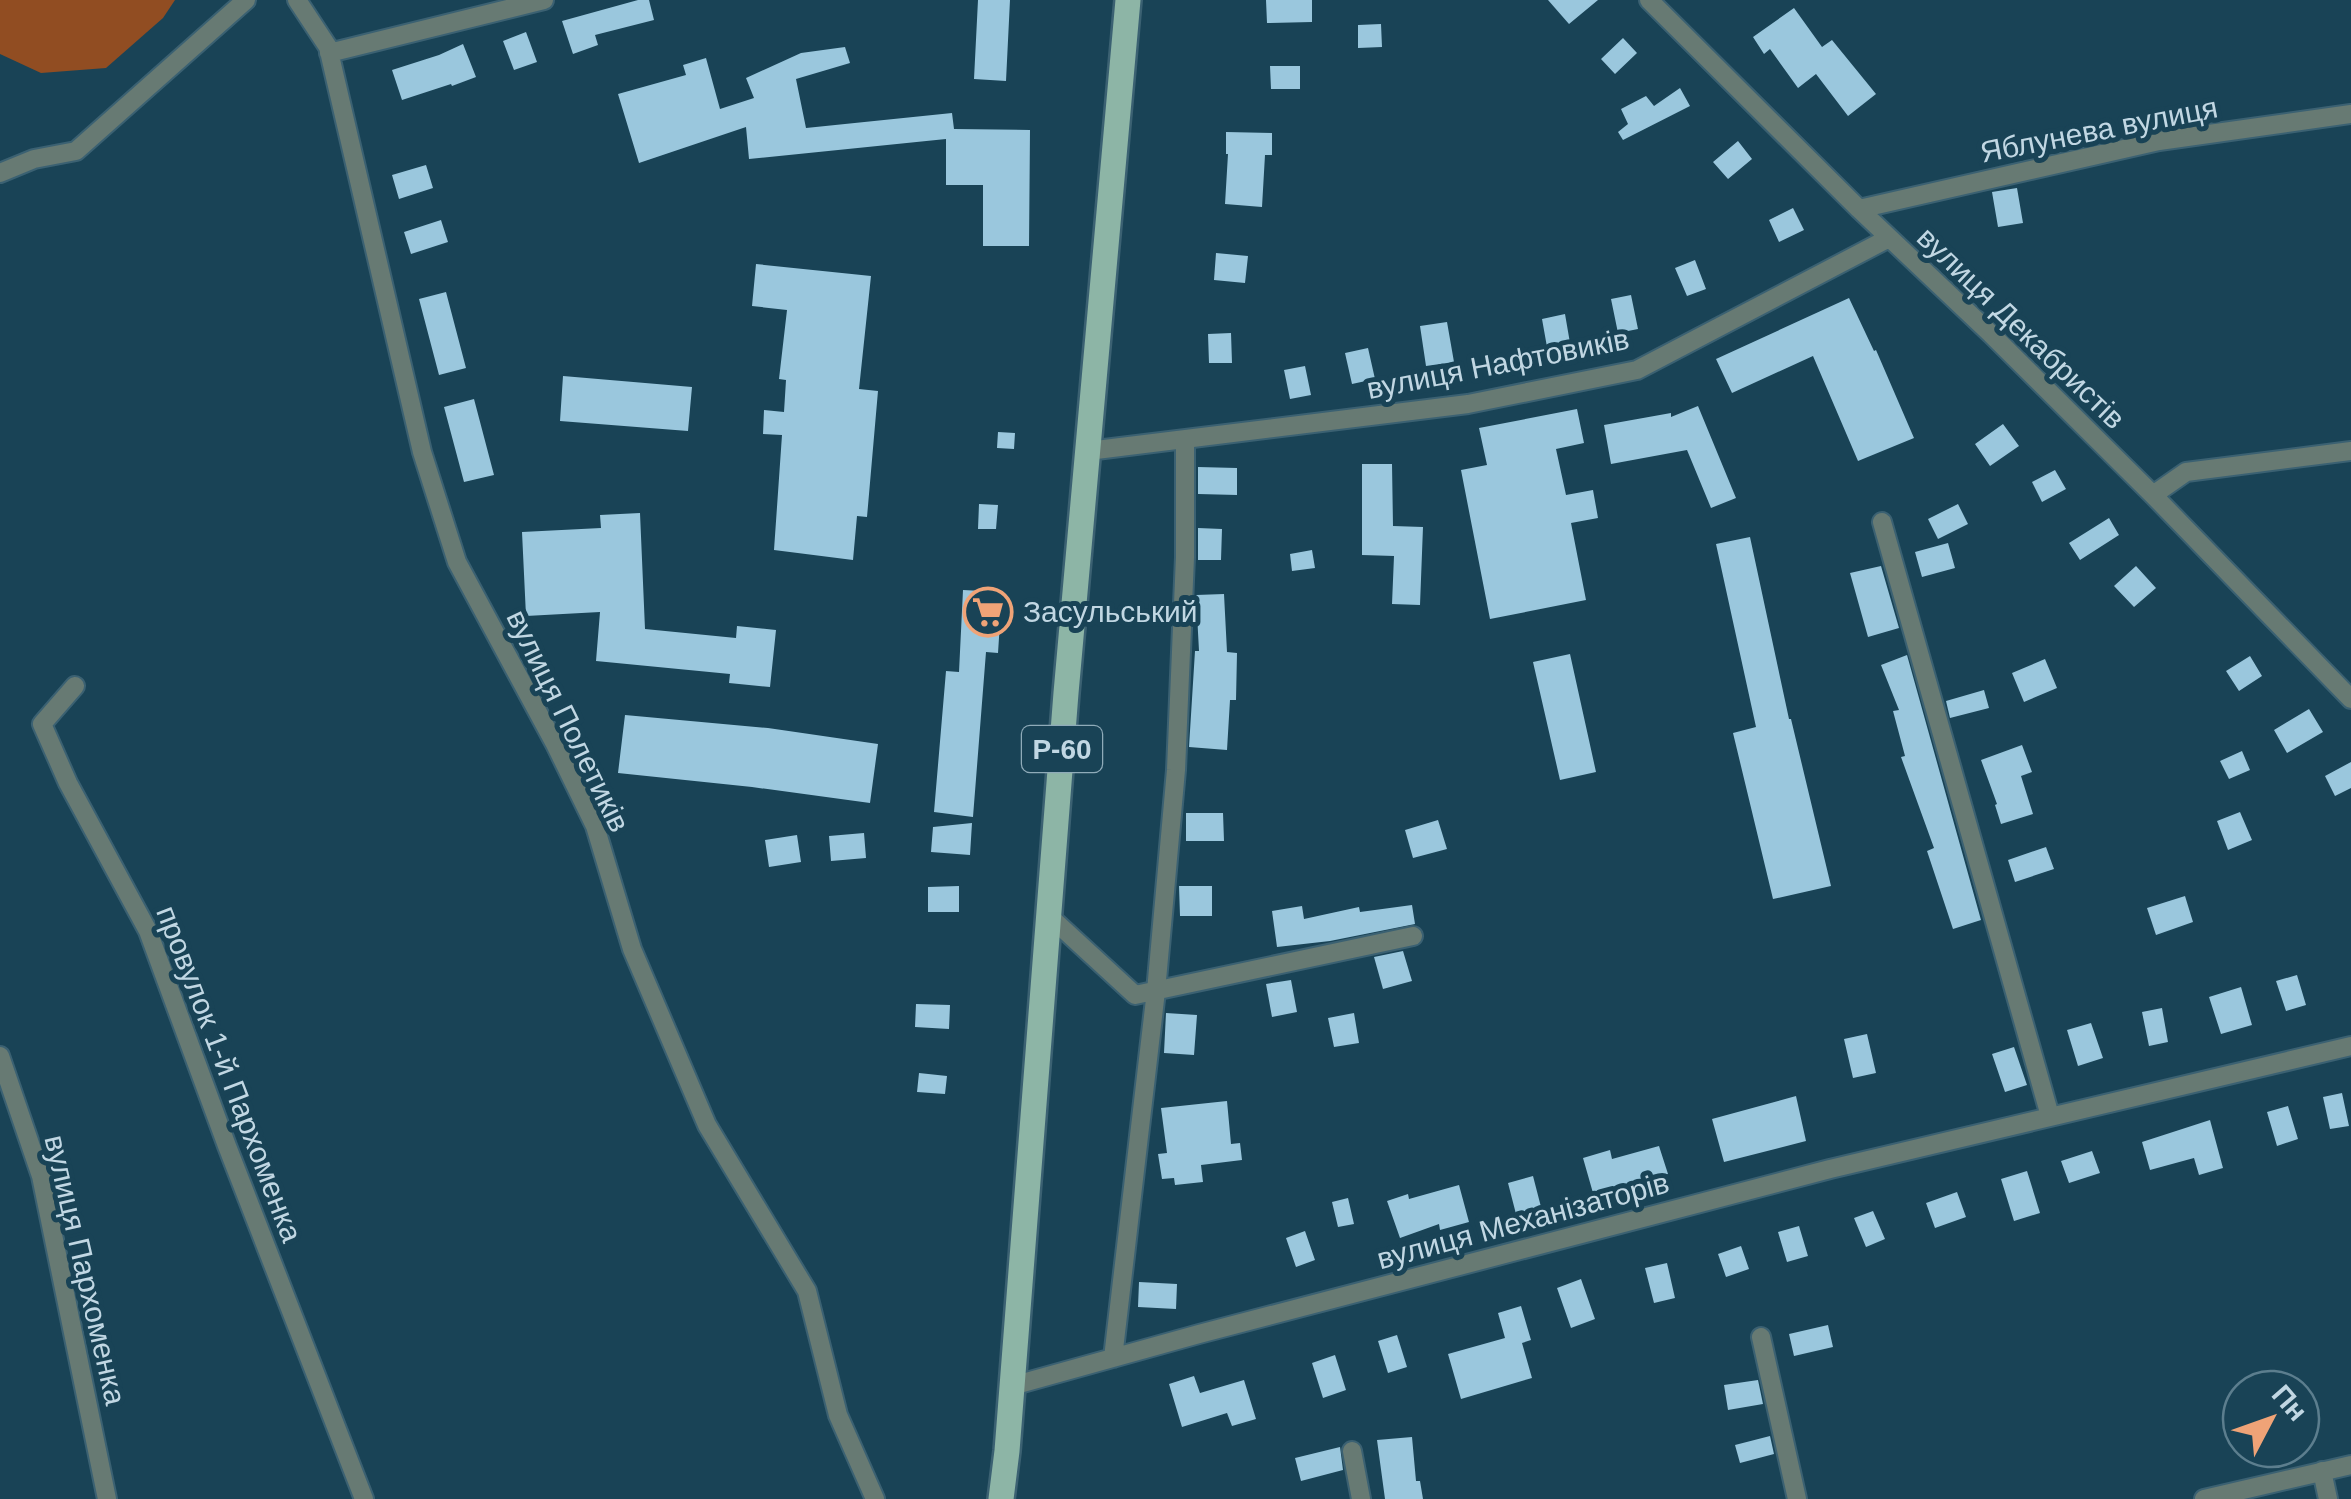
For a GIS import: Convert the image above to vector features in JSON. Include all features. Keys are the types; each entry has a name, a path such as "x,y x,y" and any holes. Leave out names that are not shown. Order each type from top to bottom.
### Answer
{"main road":[{"name":"Р-60","path":"1001,1499 1128,0"}],"street":[{"path":"0,173 76,150 246,0"},
{"name":"вулиця Полетиків","path":"297,0 328,46 422,452 457,562 594,826 632,950 707,1125 807,1291 838,1414 876,1499"},
{"path":"329,53 544,0"},
{"name":"вулиця Декабристів","path":"1649,0 2154,495 2351,699"},
{"name":"Яблунева вулиця","path":"1858,209 2159,142 2351,114"},
{"name":"вулиця Нафтовиків","path":"1088,452 1468,404 1637,370 1889,238"},
{"path":"1113,1358 1156,990 1176,770 1185,557 1185,440"},
{"path":"2154,495 2186,472 2351,451"},
{"path":"1882,522 2050,1116"},
{"name":"провулок 1-й Пархоменка","path":"75,686 42,724 68,783 148,930 364,1499"},
{"path":"1048,916 1135,995 1413,936"},
{"name":"вулиця Механізаторів","path":"1012,1386 1830,1168 2351,1046"},
{"name":"вулиця Пархоменка","path":"0,1056 42,1176 107,1499"},
{"path":"1762,1338 1797,1499"},
{"path":"1352,1451 1362,1499"},
{"path":"2204,1499 2351,1465"},
{"path":"2322,1472 2328,1499"}],"shaded area":[{"path":"0,0 175,0 163,18 106,68 41,73 0,54"}],"building":[{"path":"649,0 654,20 595,35 598,45 573,54 562,21"},
{"path":"978,0 1010,0 1006,81 974,79"},
{"path":"1266,0 1312,0 1312,22 1267,23"},
{"path":"1548,0 1598,0 1569,24"},
{"path":"1794,8 1822,47 1832,40 1876,94 1848,116 1816,74 1798,88 1770,49 1764,54 1753,37"},
{"path":"1381,24 1382,47 1358,48 1358,25"},
{"path":"526,32 537,62 514,70 503,41"},
{"path":"1623,38 1637,53 1615,74 1601,59"},
{"path":"463,44 476,77 402,100 392,70"},
{"path":"845,47 850,63 796,79 806,128 952,113 954,129 1030,130 1029,246 983,246 983,185 946,185 946,139 749,159 746,127 639,163 618,94 686,75 683,65 706,58 720,109 754,98 746,78 801,53"},
{"path":"1270,66 1300,66 1300,89 1271,89"},
{"path":"1680,88 1690,106 1623,140 1618,132 1628,124 1621,109 1646,96 1654,106"},
{"path":"1226,132 1272,133 1272,155 1265,155 1262,207 1225,204"},
{"path":"1738,141 1752,159 1728,179 1713,162"},
{"path":"426,165 433,188 399,199 392,175"},
{"path":"2017,188 2023,223 1998,227 1992,192"},
{"path":"1793,208 1804,230 1779,242 1769,220"},
{"path":"441,220 448,242 411,254 404,232"},
{"path":"1216,253 1248,256 1245,283 1214,280"},
{"path":"1695,260 1706,289 1687,296 1675,268"},
{"path":"756,264 871,276 859,389 878,391 867,517 857,516 853,560 774,550 782,435 763,434 764,410 784,412 786,380 779,379 787,310 752,306"},
{"path":"446,292 466,368 439,375 419,299"},
{"path":"1631,295 1638,329 1618,333 1611,299"},
{"path":"1849,298 1914,438 1858,461 1813,356 1732,393 1716,359"},
{"path":"1565,314 1570,343 1547,347 1542,319"},
{"path":"1447,322 1454,362 1426,366 1420,326"},
{"path":"1231,333 1232,363 1209,363 1208,334"},
{"path":"1368,348 1375,379 1352,384 1345,353"},
{"path":"1305,366 1311,395 1290,399 1284,370"},
{"path":"563,376 692,387 688,431 560,421"},
{"path":"474,399 494,475 464,482 444,407"},
{"path":"1698,406 1736,498 1711,508 1687,450 1611,464 1604,425 1671,413 1671,417"},
{"path":"1577,409 1584,443 1556,449 1566,495 1593,490 1598,518 1571,523 1586,600 1490,619 1461,470 1487,465 1479,428"},
{"path":"2003,424 2019,446 1990,466 1975,444"},
{"path":"998,432 1015,433 1014,449 997,448"},
{"path":"1362,464 1392,464 1393,526 1423,527 1420,605 1392,604 1394,556 1362,555"},
{"path":"1198,467 1237,468 1237,495 1198,494"},
{"path":"2055,470 2066,489 2042,502 2032,482"},
{"path":"979,504 998,505 996,529 978,529"},
{"path":"1958,504 1968,524 1938,539 1928,519"},
{"path":"640,513 645,629 736,638 737,626 776,630 770,687 729,683 730,674 596,661 600,612 526,616 522,532 601,528 600,515"},
{"path":"2109,518 2119,535 2080,560 2069,543"},
{"path":"1198,528 1222,529 1221,560 1198,560"},
{"path":"1750,537 1789,719 1831,886 1773,899 1733,733 1756,727 1716,544"},
{"path":"1948,543 1955,568 1922,577 1915,552"},
{"path":"1312,550 1315,568 1292,571 1290,554"},
{"path":"1881,566 1899,628 1868,637 1850,573"},
{"path":"2136,566 2156,588 2134,607 2114,586"},
{"path":"963,590 1002,592 998,653 986,652 973,817 934,812 946,671 959,672"},
{"path":"1224,594 1227,652 1237,653 1236,700 1230,700 1227,750 1189,747 1195,651 1199,651 1196,595"},
{"path":"1570,654 1596,772 1560,780 1533,662"},
{"path":"1907,655 1981,920 1953,929 1927,851 1934,848 1901,757 1905,756 1893,711 1899,710 1881,665"},
{"path":"2250,656 2262,676 2239,691 2226,671"},
{"path":"2045,659 2057,688 2024,702 2012,673"},
{"path":"1984,690 1989,708 1950,718 1946,701"},
{"path":"2309,709 2323,732 2287,753 2274,730"},
{"path":"625,715 768,728 878,744 870,803 618,773"},
{"path":"2022,745 2032,772 2021,776 2033,814 2001,824 1981,760"},
{"path":"2242,751 2250,770 2229,779 2220,761"},
{"path":"2351,762 2351,788 2335,796 2325,776"},
{"path":"2240,812 2252,840 2228,850 2217,821"},
{"path":"1186,813 1223,813 1224,841 1186,841"},
{"path":"1438,820 1447,849 1413,858 1405,830"},
{"path":"972,823 970,855 931,852 933,827"},
{"path":"864,833 866,858 831,861 829,836"},
{"path":"797,835 801,862 769,867 765,840"},
{"path":"2046,847 2054,869 2015,882 2008,860"},
{"path":"959,886 959,912 928,912 928,887"},
{"path":"1179,886 1212,886 1212,916 1180,916"},
{"path":"2185,896 2193,922 2156,935 2147,908"},
{"path":"1412,905 1415,924 1277,947 1272,911 1302,906 1304,919 1359,907 1360,912"},
{"path":"1403,951 1412,981 1383,989 1374,957"},
{"path":"2297,975 2306,1005 2286,1011 2276,981"},
{"path":"1291,980 1297,1012 1272,1017 1266,984"},
{"path":"2241,987 2252,1025 2221,1034 2209,997"},
{"path":"916,1004 950,1005 949,1029 915,1027"},
{"path":"2162,1008 2168,1042 2149,1046 2142,1012"},
{"path":"1166,1013 1197,1015 1194,1055 1164,1053"},
{"path":"1354,1013 1359,1043 1334,1047 1328,1018"},
{"path":"2091,1023 2103,1058 2078,1066 2067,1030"},
{"path":"1867,1034 1876,1073 1853,1078 1844,1039"},
{"path":"2014,1047 2027,1085 2005,1092 1992,1054"},
{"path":"919,1073 947,1076 945,1094 917,1092"},
{"path":"2342,1093 2349,1126 2330,1129 2323,1097"},
{"path":"1796,1096 1806,1141 1724,1162 1712,1119"},
{"path":"1227,1101 1231,1144 1240,1143 1242,1160 1201,1165 1203,1182 1175,1185 1174,1178 1162,1179 1158,1154 1167,1153 1161,1108"},
{"path":"2288,1106 2298,1139 2277,1146 2267,1112"},
{"path":"2210,1120 2223,1168 2199,1175 2194,1158 2150,1170 2142,1142"},
{"path":"1659,1146 1668,1174 1593,1193 1583,1158 1610,1150 1612,1159"},
{"path":"2092,1151 2100,1173 2069,1183 2061,1161"},
{"path":"2027,1171 2040,1213 2014,1221 2001,1179"},
{"path":"1533,1176 1541,1207 1516,1214 1508,1183"},
{"path":"1459,1185 1469,1222 1440,1230 1439,1224 1400,1238 1387,1201"},
{"path":"1957,1192 1966,1217 1935,1228 1926,1203"},
{"path":"1348,1198 1354,1224 1338,1227 1332,1202"},
{"path":"1873,1211 1885,1239 1866,1247 1854,1218"},
{"path":"1799,1226 1808,1256 1787,1262 1778,1232"},
{"path":"1305,1231 1315,1260 1296,1267 1286,1238"},
{"path":"1741,1246 1749,1269 1726,1277 1718,1254"},
{"path":"1667,1263 1675,1298 1654,1303 1645,1268"},
{"path":"1581,1279 1595,1319 1571,1328 1557,1288"},
{"path":"1139,1282 1177,1284 1176,1309 1138,1307"},
{"path":"1521,1306 1531,1340 1522,1343 1532,1378 1461,1399 1448,1354 1505,1338 1498,1313"},
{"path":"1828,1325 1833,1347 1794,1356 1789,1334"},
{"path":"1397,1335 1407,1367 1388,1373 1378,1341"},
{"path":"1335,1355 1346,1390 1323,1398 1312,1363"},
{"path":"1194,1376 1200,1393 1244,1380 1256,1419 1232,1426 1227,1413 1182,1427 1169,1384"},
{"path":"1758,1380 1763,1404 1728,1410 1724,1385"},
{"path":"1770,1436 1774,1454 1740,1463 1735,1445"},
{"path":"1412,1437 1416,1481 1420,1481 1423,1499 1385,1499 1377,1440"},
{"path":"1340,1447 1343,1470 1301,1481 1295,1458"}],"place":[{"name":"Засульський","path":"988,612"}]}
